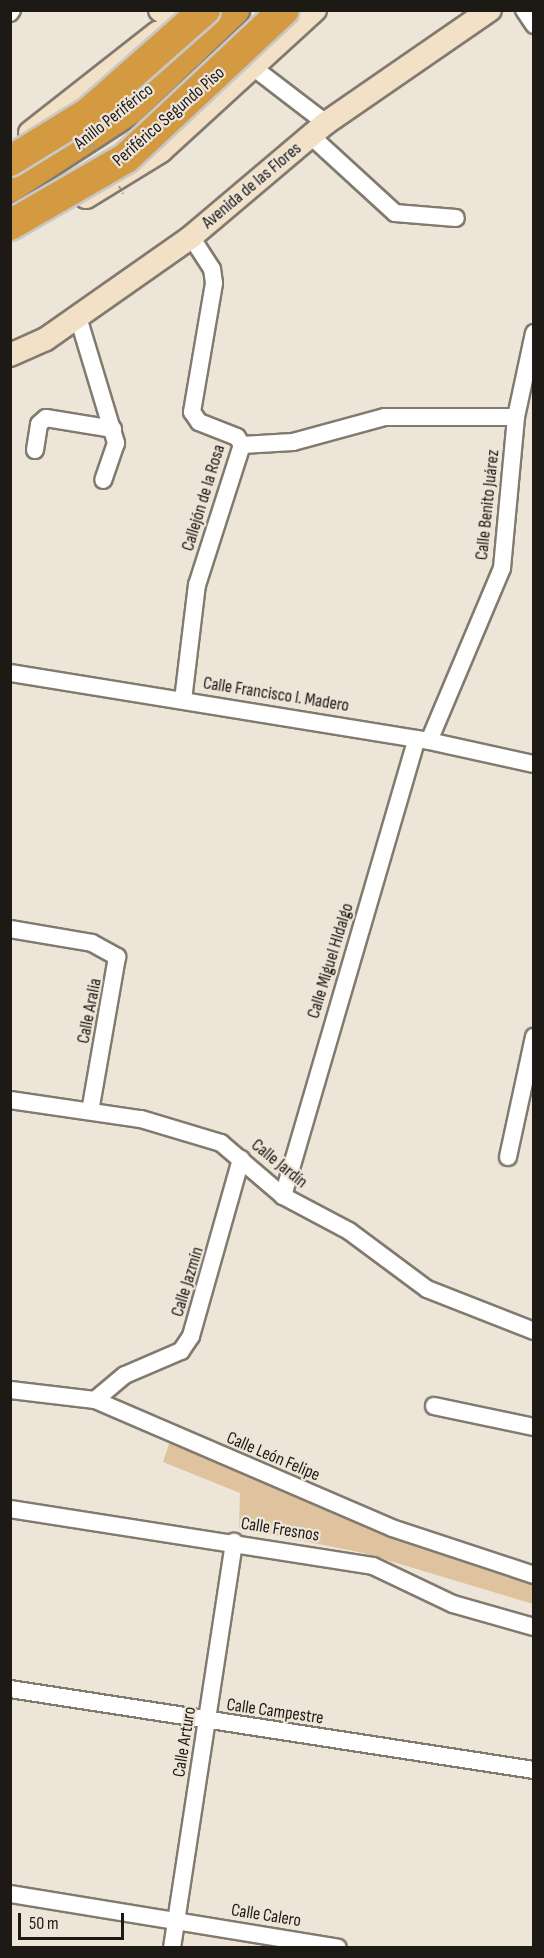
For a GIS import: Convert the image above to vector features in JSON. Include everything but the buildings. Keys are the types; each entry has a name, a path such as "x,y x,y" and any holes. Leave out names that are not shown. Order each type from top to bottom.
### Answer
{"highway":[{"path":"10,161 88,113 205,10"},
{"name":"Anillo Periférico","path":"10,187 130,109 234,10"},
{"name":"Anillo Periférico","path":"10,212 142,134 266,10"},
{"name":"Periférico Segundo Piso","path":"10,225 126,158 284,10"}],"main road":[{"path":"10,237 127,176 254,68 315,10"},
{"name":"Avenida de las Flores","path":"10,355 78,317 191,237 318,130 490,10"},
{"path":"10,145 46,124 172,14"}],"street":[{"path":"524,10 534,26"},
{"path":"254,68 318,130 395,213 456,218"},
{"name":"Callejón de la Rosa","path":"183,700 197,585 242,445 237,437 200,422 192,412 214,283 212,269 191,237"},
{"path":"78,317 116,443 103,480"},
{"name":"Calle Benito Juárez","path":"423,740 502,568 516,417 534,333"},
{"path":"242,445 294,442 385,417 516,417"},
{"path":"35,450 39,424 46,418 113,429"},
{"name":"Calle Francisco I. Madero","path":"10,673 423,740 534,764"},
{"name":"Calle Miguel HIdalgo","path":"283,1196 423,740"},
{"name":"Calle Aralia","path":"10,929 92,943 117,957 90,1111"},
{"path":"508,1157 534,1037"},
{"name":"Calle Jardín","path":"10,1100 90,1111 187,1130 241,1159 283,1196 380,1251 427,1289 534,1331"},
{"name":"Calle Jazmín","path":"95,1400 125,1375 181,1351 191,1336 241,1159"},
{"name":"Calle León Felipe","path":"10,1390 95,1400 392,1528 529,1570"},
{"path":"434,1406 534,1427"},
{"name":"Calle Fresnos","path":"10,1509 234,1542 373,1566 453,1604 534,1627"},
{"name":"Calle Arturo","path":"172,1947 234,1542"},
{"name":"Calle Campestre","path":"10,1689 208,1722 534,1770"},
{"name":"Calle Calero","path":"10,1894 338,1947"}],"path":[{"path":"77,142 82,151 93,144 99,154"},
{"path":"117,184 123,194"}],"shaded area":[{"path":"171,1438 470,1555 533,1571 533,1604 363,1553 239,1528 240,1493 163,1462"}]}
